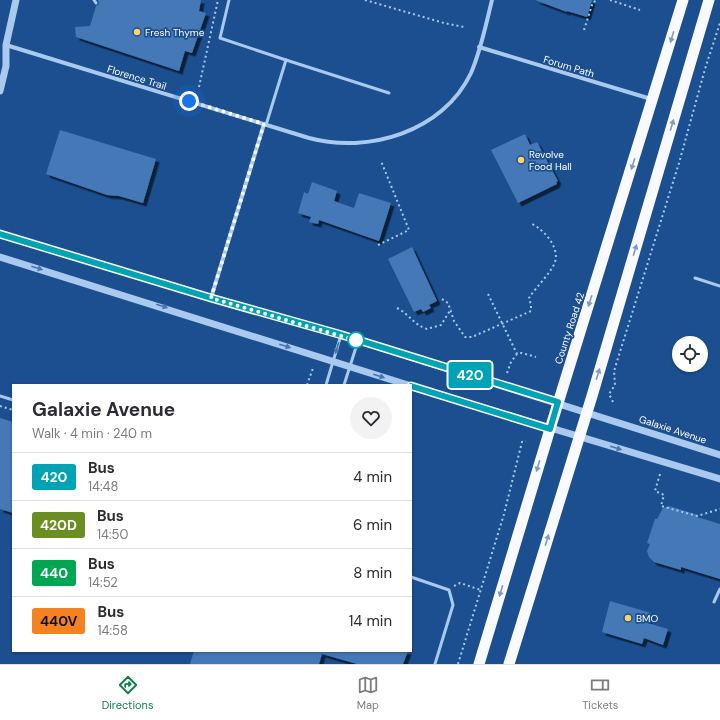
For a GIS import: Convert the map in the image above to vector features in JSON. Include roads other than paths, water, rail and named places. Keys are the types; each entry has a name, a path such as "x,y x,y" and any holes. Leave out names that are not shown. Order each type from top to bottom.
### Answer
{"highway":[{"name":"County Road 42","path":"479,664 558,402 654,100 684,0"},
{"path":"509,664 579,437 709,0"}],"street":[{"path":"0,92 6,66 6,45 16,0"},
{"name":"Florence Trail","path":"6,45 309,138 333,143 359,143 384,140 425,122 437,114 456,95 471,72 492,0"},
{"path":"0,51 6,45"},
{"name":"Forum Path","path":"479,47 654,100"},
{"path":"211,298 265,124"},
{"name":"Galaxie Avenue","path":"0,234 211,298 342,335 558,402 720,455"},
{"path":"0,257 205,320 405,384"},
{"path":"412,386 720,479"}],"lane":[{"path":"229,0 220,38 389,93"},
{"path":"265,124 286,60"},
{"path":"695,278 720,286"},
{"path":"326,384 342,335"},
{"path":"344,384 358,341"},
{"path":"0,396 12,400"},
{"path":"412,576 449,590 453,605 435,664"},
{"path":"720,590 714,602 720,597"}],"place":[{"name":"Fresh Thyme","path":"137,32"},
{"name":"Revolve Food Hall","path":"521,160"},
{"name":"BMO","path":"628,618"}]}
